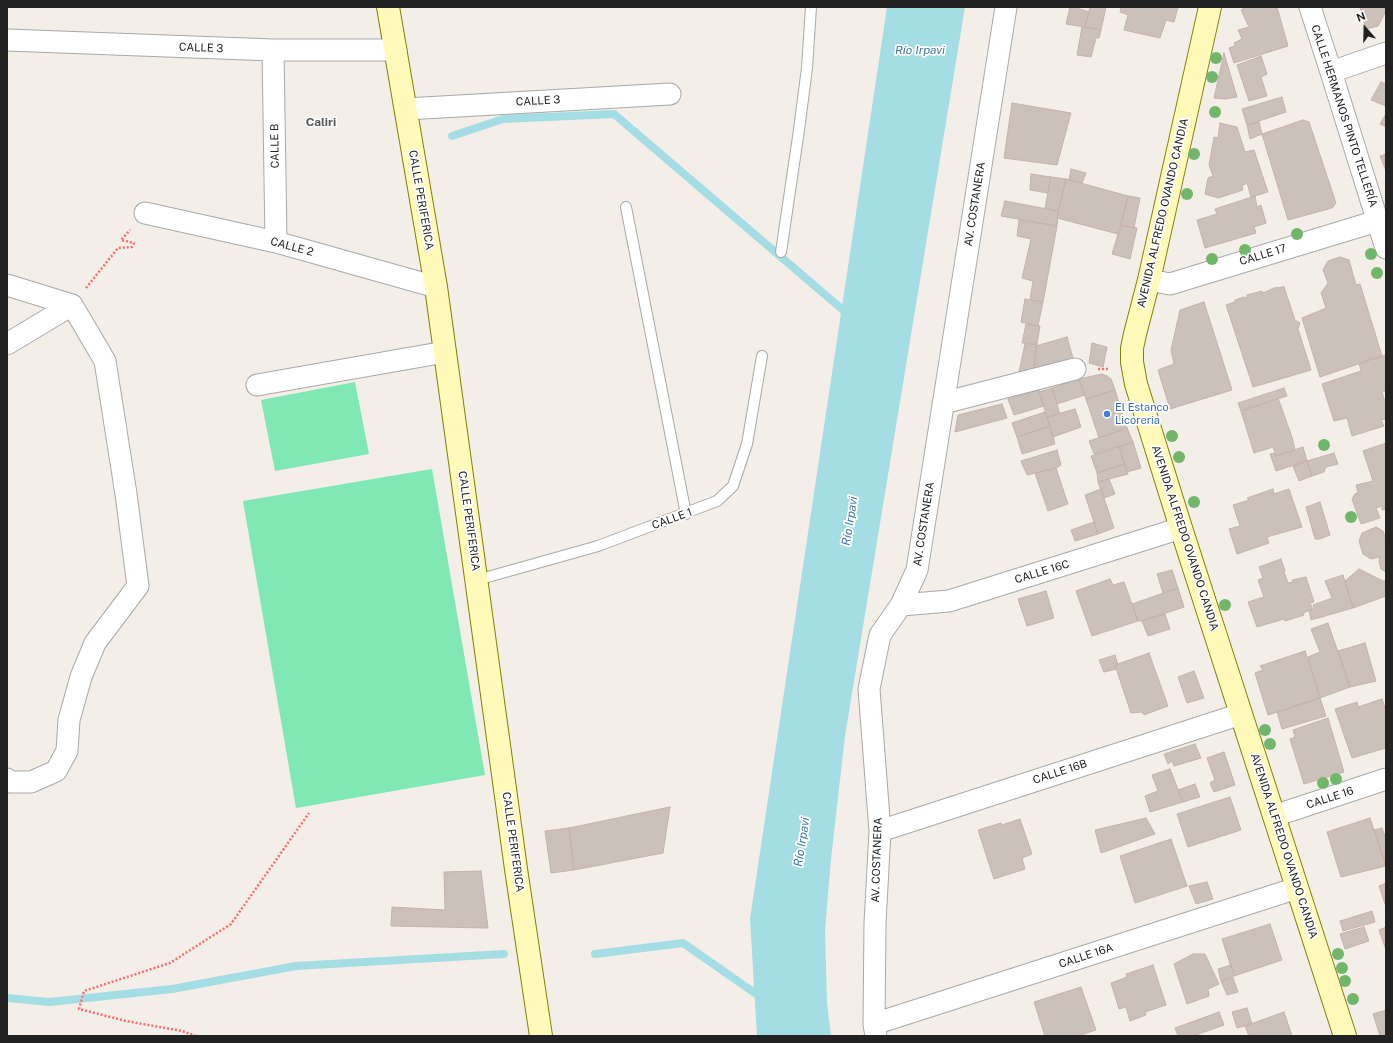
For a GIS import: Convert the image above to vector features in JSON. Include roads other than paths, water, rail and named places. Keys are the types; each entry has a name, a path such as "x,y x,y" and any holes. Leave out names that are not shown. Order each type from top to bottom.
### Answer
{"main road":[{"name":"CALLE PERIFERICA","path":"388,7 436,288 516,869 541,1036"},
{"name":"AVENIDA ALFREDO OVANDO CANDIA","path":"1210,7 1149,280 1135,334 1132,348 1132,362 1136,384 1181,528 1345,1036"}],"street":[{"name":"AV. COSTANERA","path":"875,1030 875,923 880,831 869,689 880,636 901,605 917,570 1006,7"},
{"name":"CALLE HERMANOS PINTO TELLERÍA","path":"1310,7 1332,72 1386,248"},
{"name":"CALLE 3","path":"7,40 273,50 396,50"},
{"name":"CALLE B","path":"273,50 276,242"},
{"path":"1332,72 1386,53"},
{"name":"CALLE 3","path":"406,108 670,94"},
{"name":"CALLE 2","path":"145,213 276,242 436,288"},
{"name":"CALLE 17","path":"1149,280 1170,284 1377,221"},
{"path":"7,285 72,305 105,361 125,486 138,586 95,643 81,677 70,720 67,751 56,771 31,782 10,782 7,779"},
{"path":"7,344 72,305"},
{"path":"257,385 445,352"},
{"path":"943,403 1075,369"},
{"name":"CALLE 16C","path":"901,605 949,601 1181,528"},
{"name":"CALLE 16B","path":"880,831 1241,714"},
{"name":"CALLE 16","path":"1274,816 1386,779"},
{"name":"CALLE 16A","path":"875,1030 1297,888"}],"lane":[{"path":"781,252 799,130 811,7"},
{"path":"626,207 686,514"},
{"name":"CALLE 1","path":"477,580 598,546 717,501 733,486 748,444 762,356"}],"water":[{"name":"Río Irpavi","path":"887,7 965,7 845,736 831,859 825,931 827,1003 831,1036 757,1036 750,919"}],"waterway":[{"path":"452,136 503,119 614,114 850,316"},
{"path":"595,954 683,943 762,998"},
{"path":"7,998 50,1002 172,989 296,966 504,954"}],"place":[{"name":"El Estanco Licoreria","path":"1107,414"}],"district":[{"name":"Caliri","path":"321,122"}]}
